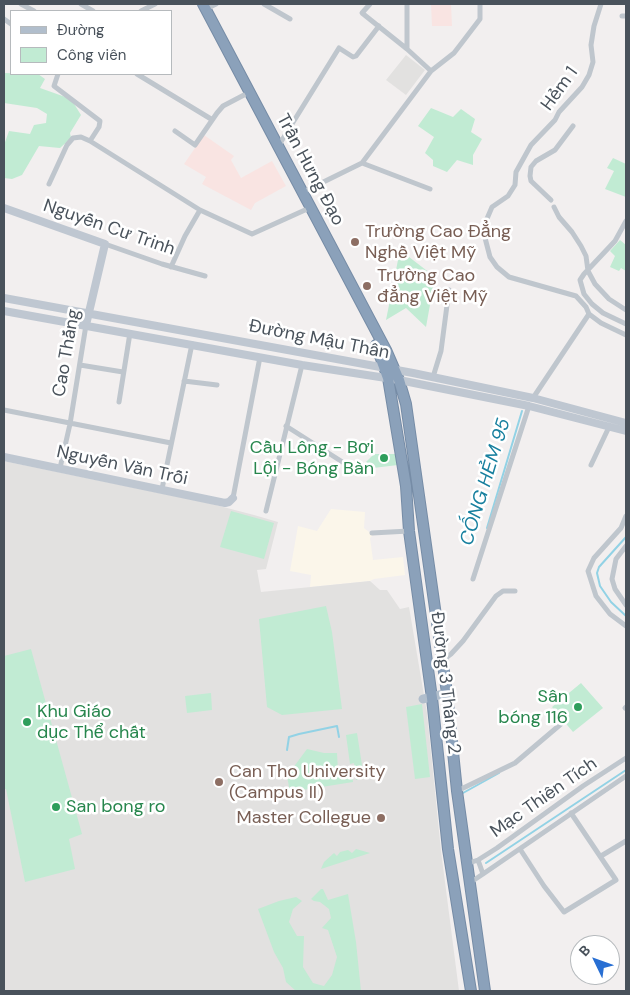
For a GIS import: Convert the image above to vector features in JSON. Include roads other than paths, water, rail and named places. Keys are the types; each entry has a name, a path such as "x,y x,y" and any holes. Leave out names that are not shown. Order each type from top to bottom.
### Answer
{"highway":[{"name":"Trần Hưng Đạo","path":"196,4 392,374"},
{"name":"Trần Hưng Đạo","path":"205,6 386,350 392,374"},
{"name":"Đường 3 Tháng 2","path":"392,374 406,486 409,531 444,850 471,991"},
{"name":"Đường 3 Tháng 2","path":"392,374 406,404 447,693 457,791 473,862 470,882 485,991"}],"main road":[{"name":"Nguyễn Cư Trinh","path":"4,208 105,244"},
{"name":"Cao Thắng","path":"86,326 105,244"},
{"name":"Đường Mậu Thân","path":"4,298 236,340 392,374 626,431"},
{"name":"Đường Mậu Thân","path":"4,311 302,364 433,377 533,398 626,423"},
{"path":"233,352 236,340"},
{"path":"529,406 533,398"},
{"name":"Nguyễn Văn Trỗi","path":"4,457 225,503 233,498"},
{"path":"427,699 447,693"}],"street":[{"path":"21,4 32,10"},
{"path":"143,10 155,4"},
{"path":"205,6 216,4"},
{"path":"264,4 290,19"},
{"path":"370,4 362,13 431,71"},
{"path":"407,49 408,4"},
{"path":"303,192 362,163 431,71 454,53 480,20 480,4"},
{"name":"Hẻm 1","path":"601,4 594,26 591,45 593,62 589,75 582,87 558,112 555,120 530,145 516,172 515,185 508,196 492,207 486,221 484,234 490,257 508,277 576,296 589,314 626,336"},
{"path":"278,146 339,48 353,57 356,56 374,30 379,26"},
{"path":"58,75 54,86 100,121 99,127 90,141"},
{"path":"139,75 212,119"},
{"path":"175,131 195,145 223,106 244,94"},
{"path":"551,200 531,181 531,167 536,161 555,150 573,126"},
{"path":"49,184 67,145 73,138 81,137 200,210 252,234 305,210"},
{"path":"362,163 430,189"},
{"path":"554,206 558,216 581,246 586,256 588,271 601,292 626,310"},
{"path":"171,267 185,236 200,210"},
{"path":"626,221 616,241 580,280 586,298 603,313 626,324"},
{"name":"Nguyễn Cư Trinh","path":"105,244 171,267 205,276"},
{"path":"433,377 441,351 449,290"},
{"path":"533,398 589,314"},
{"name":"Cao Thắng","path":"60,468 70,424 86,326"},
{"path":"120,402 130,333"},
{"path":"162,489 192,344"},
{"path":"233,498 260,357"},
{"path":"266,511 302,364"},
{"path":"80,365 123,372"},
{"path":"184,381 217,385"},
{"path":"473,579 529,406"},
{"path":"4,410 172,443"},
{"path":"286,426 344,463"},
{"path":"591,466 609,427"},
{"path":"626,516 621,528 594,558 588,571 596,596 610,614 626,626"},
{"path":"372,533 409,531"},
{"path":"626,546 616,559 612,579 620,598 626,604"},
{"path":"442,661 464,640 496,596 503,591 515,591"},
{"path":"457,791 515,763 561,724"},
{"name":"Mạc Thiên Tích","path":"473,862 503,844 583,786 626,758"},
{"name":"Mạc Thiên Tích","path":"470,882 626,776"},
{"path":"520,848 544,886 564,912 616,880 571,813"},
{"path":"600,856 626,841"},
{"path":"473,862 483,874"}],"waterway":[{"name":"CỐNG HẺM 95","path":"487,528 522,411"},
{"path":"626,537 599,567 597,573 600,586 611,602 626,616"},
{"path":"287,750 289,737 299,734 337,726 339,737"},
{"path":"486,863 626,770"},
{"path":"463,793 499,773"}],"place":[{"name":"Trường Cao Đẳng Nghề Việt Mỹ","path":"355,242"},
{"name":"Trường Cao đẳng Việt Mỹ","path":"367,286"},
{"name":"Cầu Lông - Bơi Lội - Bóng Bàn","path":"384,458"},
{"name":"Sân bóng 116","path":"578,707"},
{"name":"Khu Giáo dục Thể chất","path":"27,722"},
{"name":"Can Tho University (Campus II)","path":"219,782"},
{"name":"San bong ro","path":"56,807"},
{"name":"Master Collegue","path":"381,818"}]}
